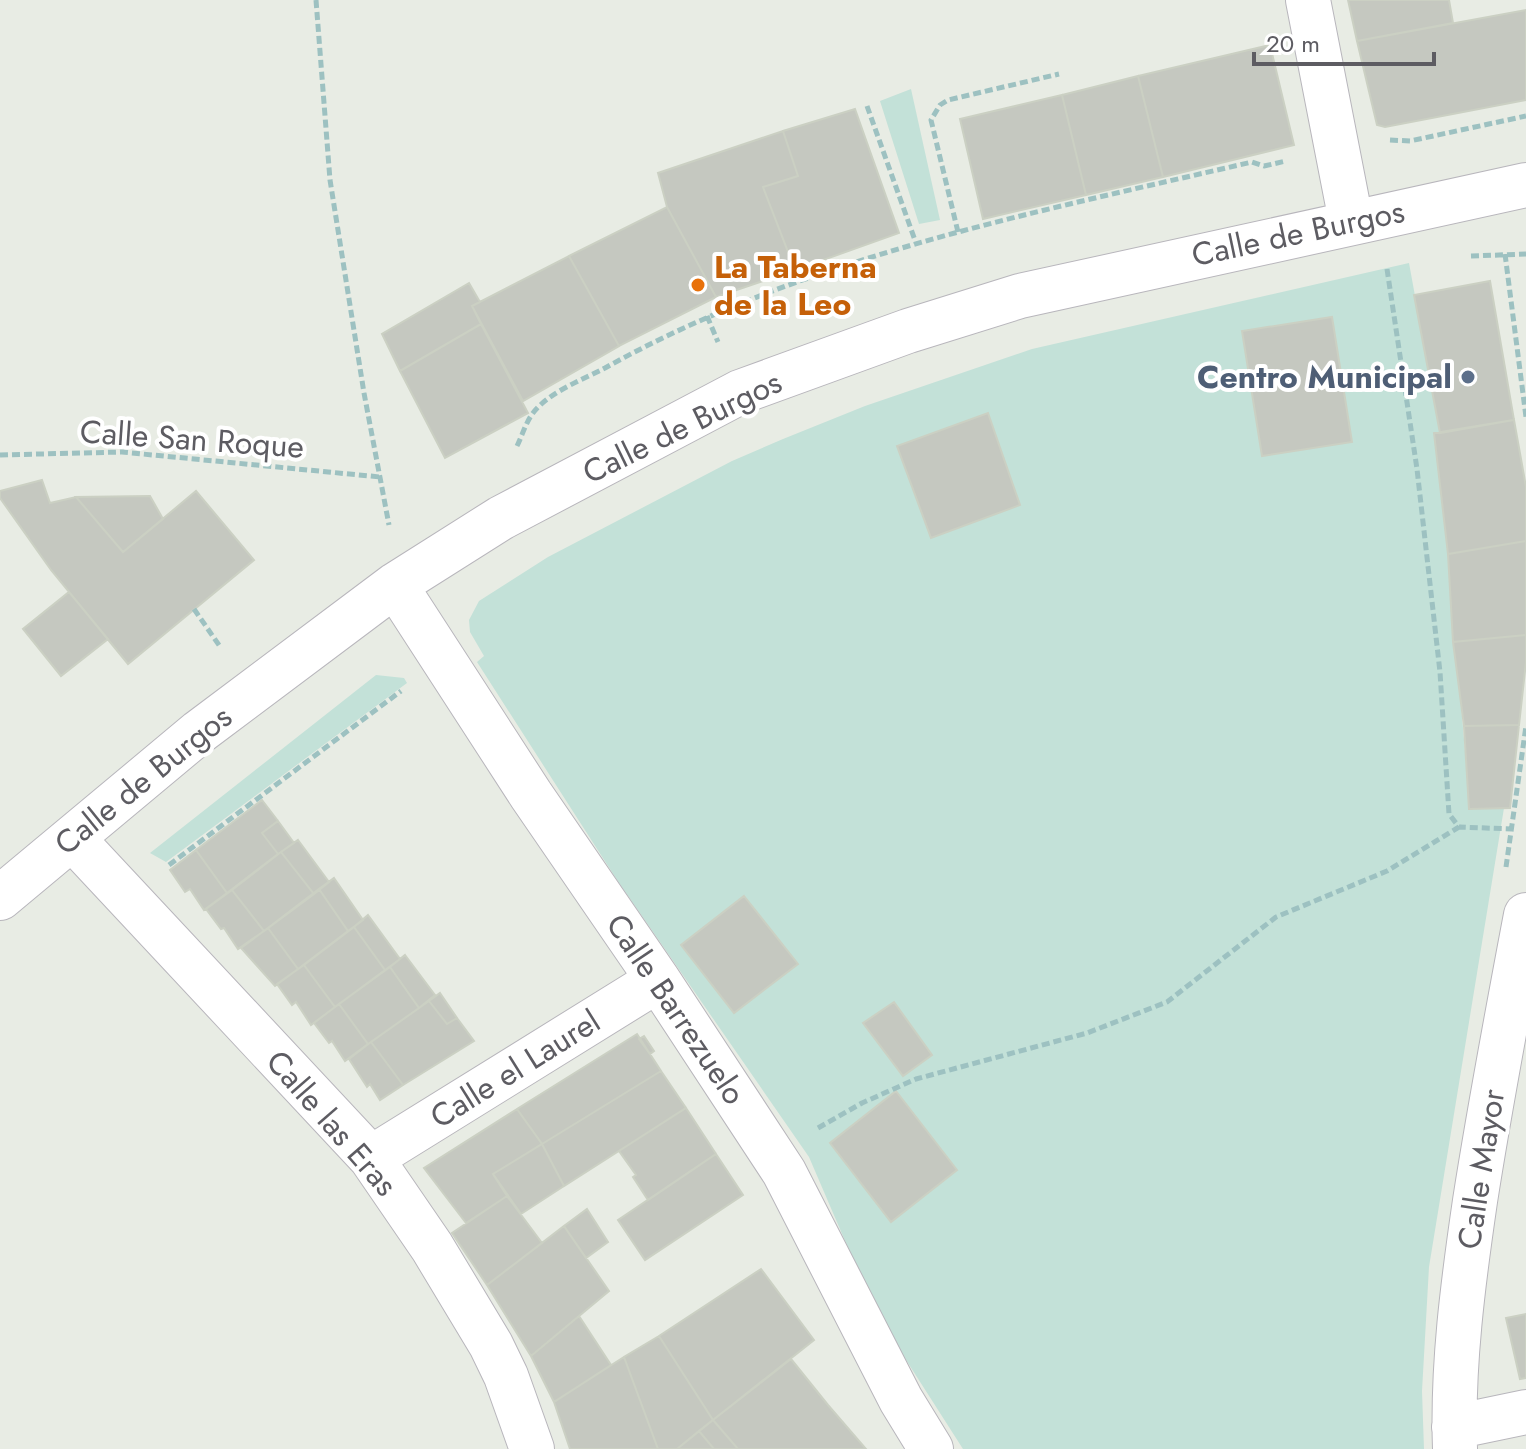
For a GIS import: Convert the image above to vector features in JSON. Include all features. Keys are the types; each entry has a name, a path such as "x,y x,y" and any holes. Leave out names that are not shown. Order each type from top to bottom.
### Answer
{"street":[{"path":"1308,0 1351,221"},
{"name":"Calle de Burgos","path":"0,898 199,732 395,585 501,518 740,392 908,331 1020,296 1526,185"},
{"name":"Calle Barrezuelo","path":"395,585 531,795 784,1172 901,1400 931,1449"},
{"name":"Calle las Eras","path":"72,838 371,1158 432,1247 491,1345 506,1376 532,1449"},
{"name":"Calle Mayor","path":"1526,915 1489,1110 1461,1293 1455,1438 1526,1412"},
{"name":"Calle el Laurel","path":"371,1158 658,980"}],"path":[{"path":"316,0 330,180 364,393 389,524 395,585"},
{"path":"958,232 931,120 940,105 948,100 1059,74"},
{"path":"867,106 916,243"},
{"path":"1378,135 1389,140 1410,141 1526,116"},
{"path":"1485,254 1526,254"},
{"path":"1505,254 1526,417"},
{"path":"1386,260 1419,484 1440,672 1449,814 1459,827"},
{"name":"Calle San Roque","path":"0,455 122,452 380,477"},
{"path":"194,609 222,649"},
{"path":"162,870 405,689"},
{"path":"1517,804 1526,726"},
{"path":"771,1154 862,1103 916,1079 1087,1033 1167,1002 1276,917 1387,871 1459,827 1512,829"}],"shaded area":[{"path":"911,89 940,220 919,224 880,101"},
{"path":"1409,263 1440,433 1434,434 1448,554 1470,809 1511,807 1504,808 1429,1267 1422,1391 1424,1449 963,1449 876,1313 809,1157 617,880 477,662 484,656 470,632 469,620 479,601 548,557 732,461 865,406 1032,349"},
{"path":"376,675 404,678 407,683 166,862 150,853"}],"building":[{"path":"1348,0 1449,0 1453,23 1357,41"},
{"path":"1526,10 1526,100 1385,127 1377,125 1357,41"},
{"path":"1270,45 1294,145 1163,177 1138,76"},
{"path":"1138,76 1163,177 1086,195 1062,95"},
{"path":"1062,95 1086,195 983,219 960,119"},
{"path":"855,109 899,233 795,270 763,187 798,176 783,131"},
{"path":"783,131 798,176 763,187 795,270 716,297 667,207 658,173"},
{"path":"667,207 716,297 619,346 569,256"},
{"path":"569,256 619,346 523,401 472,306"},
{"name":"Centro Municipal","path":"1490,281 1514,420 1440,433 1414,295"},
{"path":"469,283 480,302 472,306 481,324 400,371 382,334"},
{"path":"1332,317 1352,442 1262,456 1242,331"},
{"path":"481,324 528,413 445,458 400,371"},
{"path":"988,413 1020,505 931,538 897,446"},
{"path":"1514,420 1526,487 1526,541 1448,554 1434,433"},
{"path":"42,480 50,503 76,497 123,552 196,491 254,560 128,664 51,570 0,498 0,491"},
{"path":"150,496 163,519 123,552 76,497"},
{"path":"1526,541 1526,635 1453,642 1448,554"},
{"path":"69,592 108,639 61,676 23,629"},
{"path":"1526,635 1519,725 1464,726 1453,642"},
{"path":"1519,725 1510,808 1469,809 1464,726"},
{"path":"262,800 278,821 262,833 278,854 227,893 196,850"},
{"path":"278,821 294,843 278,854 262,833"},
{"path":"298,840 329,882 314,894 281,852"},
{"path":"196,850 227,893 204,910 190,889 185,892 170,870"},
{"path":"281,852 314,894 264,931 232,890"},
{"path":"334,878 363,920 348,931 319,889"},
{"path":"319,889 348,931 298,969 268,928"},
{"path":"232,890 264,931 238,949 206,909"},
{"path":"744,896 798,964 734,1013 681,945"},
{"path":"368,915 400,959 385,970 354,927"},
{"path":"354,927 385,970 335,1007 304,965"},
{"path":"268,928 298,969 275,986 241,948"},
{"path":"405,955 435,995 419,1008 390,967"},
{"path":"304,965 335,1007 311,1025 296,1002 292,1005 277,984"},
{"path":"390,967 419,1008 368,1044 339,1004"},
{"path":"440,993 457,1018 447,1024 429,1001"},
{"path":"429,1001 447,1024 457,1018 474,1041 403,1085 371,1042"},
{"path":"894,1002 932,1055 903,1076 863,1023"},
{"path":"339,1004 368,1044 345,1061 332,1041 329,1043 314,1023"},
{"path":"637,1034 661,1071 542,1144 517,1109"},
{"path":"644,1036 654,1051 650,1054 639,1039"},
{"path":"371,1042 403,1085 380,1100 370,1084 367,1087 349,1059"},
{"path":"661,1071 686,1108 564,1186 542,1144"},
{"path":"896,1091 957,1170 891,1222 830,1143"},
{"path":"686,1108 716,1154 648,1200 633,1177 636,1175 619,1151"},
{"path":"517,1109 542,1144 493,1174 507,1196 466,1223 424,1168"},
{"path":"542,1144 564,1186 521,1214 493,1174"},
{"path":"716,1154 743,1195 645,1260 618,1220"},
{"path":"507,1196 542,1243 487,1285 452,1233"},
{"path":"587,1209 608,1242 586,1258 564,1226"},
{"path":"564,1226 609,1291 531,1356 487,1285"},
{"path":"761,1269 814,1340 713,1420 659,1336"},
{"path":"1526,1314 1526,1378 1520,1379 1506,1318"},
{"path":"579,1316 611,1365 554,1402 531,1356"},
{"path":"659,1336 713,1420 677,1449 658,1449 624,1357"},
{"path":"624,1357 658,1449 570,1449 554,1402"},
{"path":"791,1359 866,1449 738,1449 713,1420"},
{"path":"713,1420 738,1449 714,1449 699,1431"},
{"path":"699,1431 714,1449 677,1449"}],"place":[{"name":"La Taberna de la Leo","path":"698,285"},
{"name":"Centro Municipal","path":"1468,377"}]}
